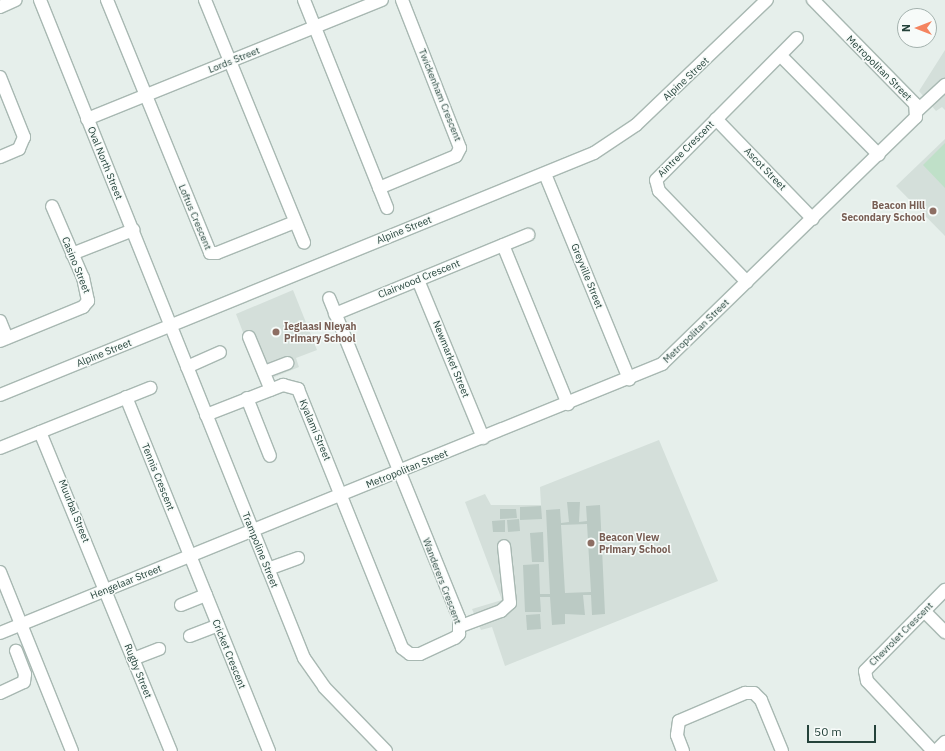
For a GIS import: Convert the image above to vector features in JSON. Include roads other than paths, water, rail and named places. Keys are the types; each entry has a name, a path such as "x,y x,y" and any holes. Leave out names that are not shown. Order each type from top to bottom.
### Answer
{"street":[{"path":"0,6 16,0"},
{"name":"Oval North Street","path":"40,0 171,326"},
{"path":"107,0 144,96"},
{"path":"205,0 304,243"},
{"path":"304,0 387,208"},
{"name":"Lords Street","path":"87,119 382,0"},
{"name":"Twickenham Crescent","path":"379,188 456,156 460,148 402,0"},
{"name":"Alpine Street","path":"0,394 594,154 629,131 767,0"},
{"name":"Metropolitan Street","path":"253,532 629,379 662,364 915,119 918,110 916,104 813,0"},
{"name":"Aintree Crescent","path":"747,282 656,185 659,174 781,56 797,38"},
{"path":"781,56 878,155"},
{"path":"0,77 24,137 20,148 0,157"},
{"path":"918,110 945,86"},
{"name":"Loftus Crescent","path":"144,96 210,253 217,254 296,222"},
{"name":"Ascot Street","path":"716,119 813,219"},
{"name":"Greyville Street","path":"545,174 629,379"},
{"name":"Casino Street","path":"4,340 87,304 88,292 52,206"},
{"path":"72,254 133,230"},
{"name":"Clairwood Crescent","path":"335,314 528,235"},
{"path":"503,245 568,404"},
{"name":"Newmarket Street","path":"418,280 483,438"},
{"path":"329,298 398,472"},
{"path":"0,321 4,340"},
{"name":"Trampoline Street","path":"171,326 186,367 310,669 324,687 386,751"},
{"path":"249,337 271,390"},
{"path":"186,367 220,352"},
{"path":"264,372 287,363"},
{"name":"Kyalami Street","path":"206,415 271,390 291,385 298,389 341,495"},
{"path":"0,448 150,388"},
{"name":"Tennis Crescent","path":"126,397 190,556"},
{"path":"247,398 270,456"},
{"name":"Muurbal Street","path":"40,432 106,591"},
{"name":"Wanderers Crescent","path":"341,495 402,648 410,654 420,654 455,638 460,626 398,472"},
{"name":"Hengelaar Street","path":"0,633 253,532"},
{"path":"460,626 501,611 510,603 504,546"},
{"name":"Cricket Crescent","path":"190,556 269,751"},
{"path":"268,569 298,558"},
{"path":"0,572 20,625 72,751"},
{"name":"Chevrolet Crescent","path":"934,751 865,676 868,667 945,590"},
{"name":"Rugby Street","path":"106,591 170,751"},
{"path":"182,605 206,595"},
{"path":"924,611 945,632"},
{"path":"190,636 218,625"},
{"path":"133,659 159,649"},
{"path":"0,693 24,682 25,674 16,651"},
{"path":"683,751 677,735 680,721 745,693 754,694 761,700 782,751"},
{"path":"934,751 945,742"}],"place":[{"name":"Beacon Hill Secondary School","path":"933,211"},
{"name":"Ieglaasi Nieyah Primary School","path":"276,332"},
{"name":"Beacon View Primary School","path":"591,543"}]}
